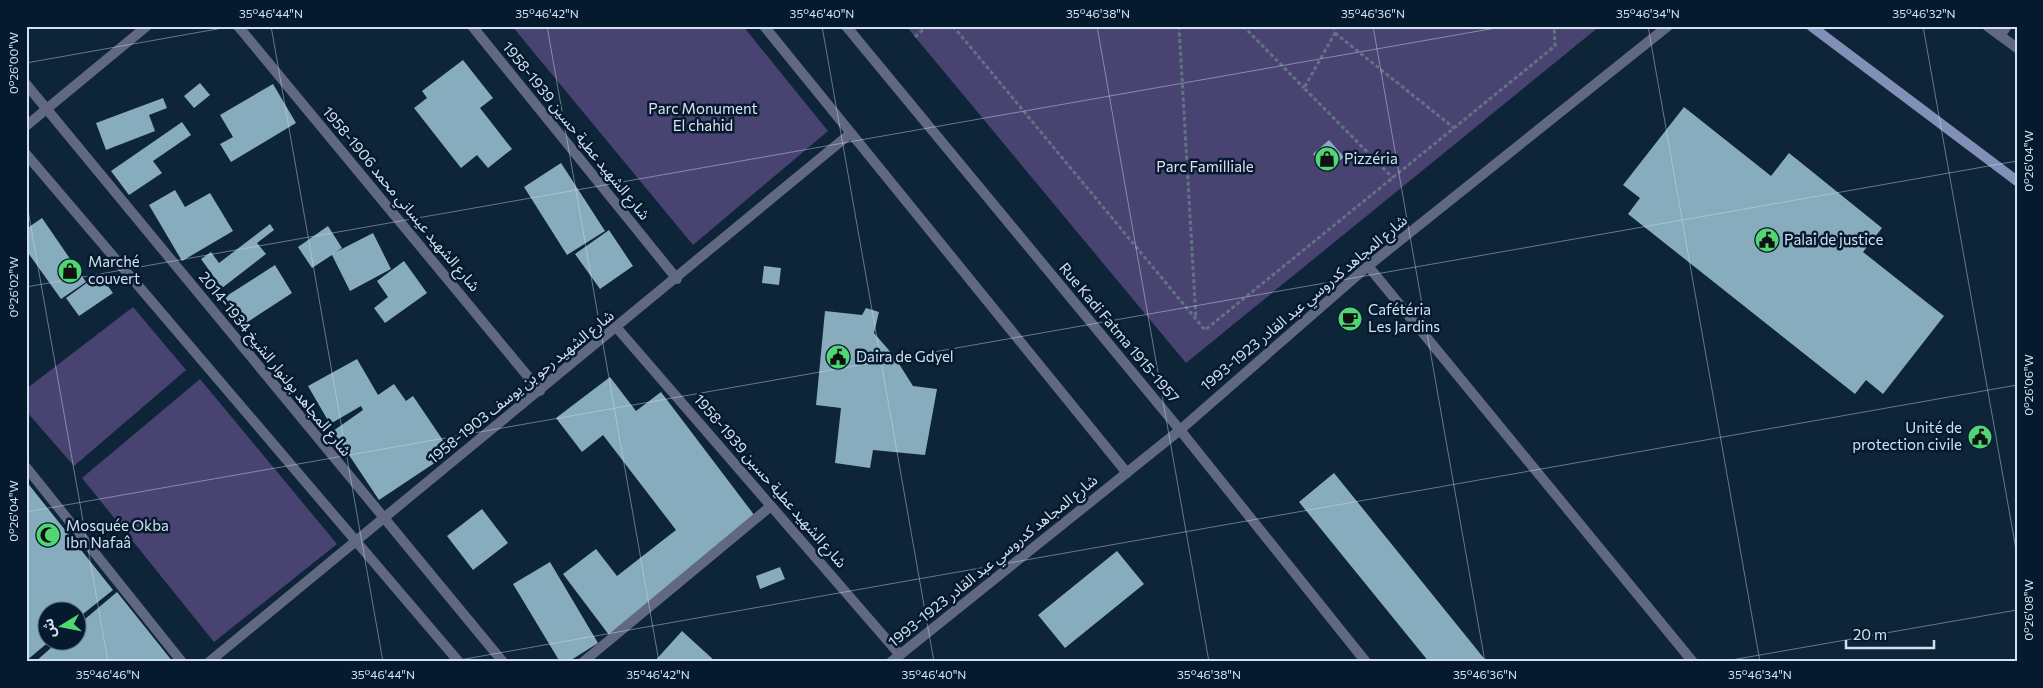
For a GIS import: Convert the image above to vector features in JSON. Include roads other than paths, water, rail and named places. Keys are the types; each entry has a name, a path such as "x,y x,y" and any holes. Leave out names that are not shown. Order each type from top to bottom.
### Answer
{"main road":[{"path":"1811,26 2017,181"}],"street":[{"path":"26,126 147,26"},
{"name":"شارع الشهيد عيساني محمد 1906-1958","path":"238,26 540,391"},
{"name":"شارع الشهيد عطية حسين 1939-1958","path":"472,26 677,279"},
{"path":"764,26 1127,473"},
{"name":"Rue Kadi Fatma 1915-1957","path":"846,26 1180,430 1366,662"},
{"name":"شارع المجاهد كدروسي عبد القادر 1923-1993","path":"891,662 1180,430 1368,266 1668,26"},
{"path":"1987,26 2017,48"},
{"path":"2000,36 2007,26"},
{"name":"شارع المجاهد بولنوار الشيخ 1934-2014","path":"26,84 383,519 503,662"},
{"name":"شارع الشهيد رحو بن يوسف 1903-1958","path":"209,662 677,279 851,133"},
{"path":"26,154 459,662"},
{"path":"1368,266 1693,662"},
{"name":"شارع الشهيد عطية حسين 1939-1958","path":"617,328 900,655"},
{"path":"26,467 182,662"},
{"path":"583,662 771,506"}],"place":[{"name":"Pizzéria","path":"1327,159"},
{"name":"Palai de justice","path":"1767,240"},
{"name":"Marché couvert","path":"70,271"},
{"name":"Cafétéria Les Jardins","path":"1350,319"},
{"name":"Daira de Gdyel","path":"838,357"},
{"name":"Unité de protection civile","path":"1980,437"},
{"name":"Mosquée Okba Ibn Nafaâ","path":"48,535"}],"park label":[{"name":"Parc Monument El chahid","path":"703,118"},
{"name":"Parc Familliale","path":"1205,167"}]}
